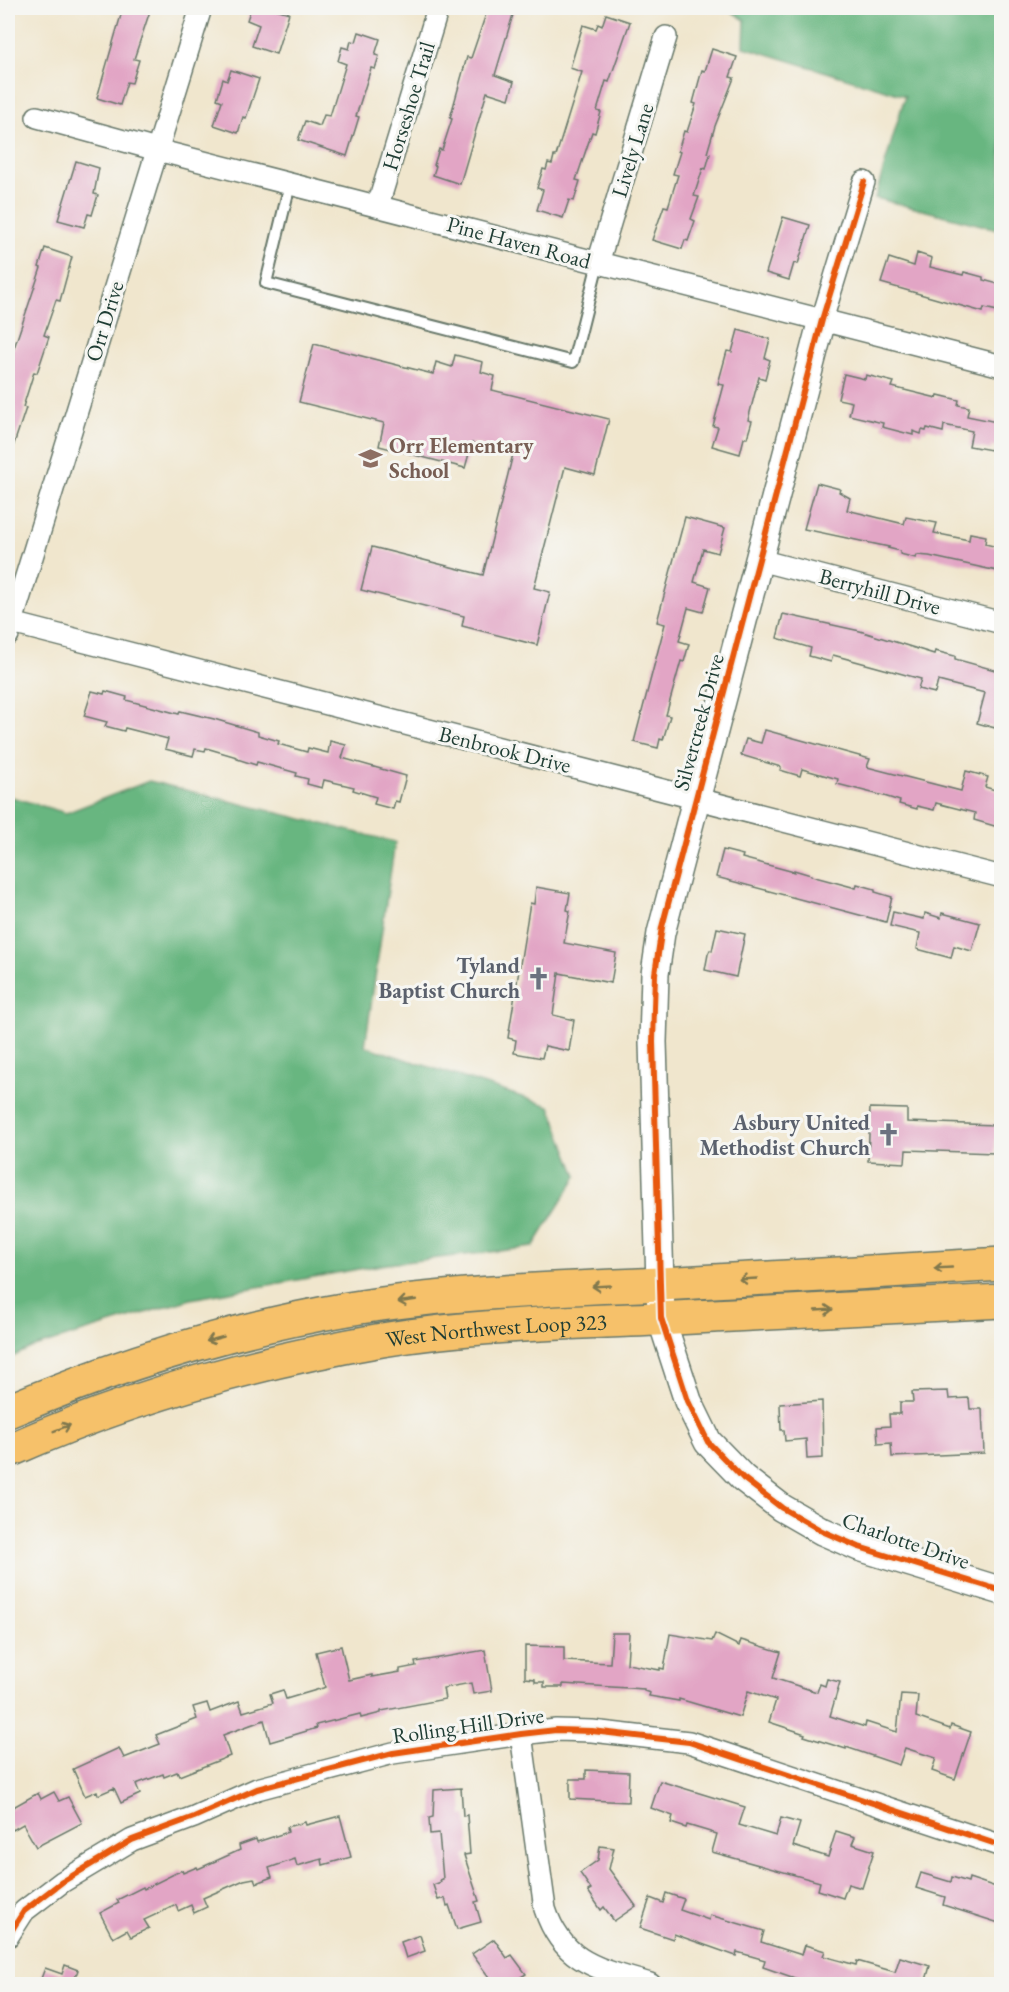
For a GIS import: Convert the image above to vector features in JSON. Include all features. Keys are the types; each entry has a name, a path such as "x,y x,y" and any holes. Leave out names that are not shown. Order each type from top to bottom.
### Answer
{"highway":[{"name":"West Northwest Loop 323","path":"8,1411 64,1387 156,1355 251,1329 347,1309 444,1296 1002,1264"},
{"name":"West Northwest Loop 323","path":"8,1450 66,1426 223,1375 382,1340 496,1327 1002,1301"}],"street":[{"name":"Orr Drive","path":"9,627 201,8"},
{"name":"Horseshoe Trail","path":"378,205 438,8"},
{"name":"Lively Lane","path":"598,262 666,37"},
{"name":"Pine Haven Road","path":"37,117 157,150 1002,366"},
{"name":"Silvercreek Drive","path":"659,1284 653,1042 656,974 662,927 822,320 864,182"},
{"name":"Berryhill Drive","path":"759,560 1002,623"},
{"name":"Benbrook Drive","path":"9,627 696,798 1002,877"},
{"name":"Charlotte Drive","path":"659,1284 661,1318 688,1401 708,1442 742,1478 782,1508 822,1531 859,1547 1002,1591"},
{"name":"Rolling Hill Drive","path":"8,1936 24,1911 62,1882 122,1846 257,1789 393,1753 555,1730 592,1731 689,1742 1002,1846"},
{"path":"521,1734 544,1909 550,1924 562,1944 579,1959 600,1969 650,1984"}],"lane":[{"path":"290,184 266,283 504,345 573,362 598,262"}],"green space":[{"path":"726,8 1001,8 1001,230 875,198 905,96 744,47 745,20"},
{"path":"149,781 395,842 365,1046 550,1106 577,1176 533,1247 387,1264 191,1299 31,1348 8,1359 8,796 66,813"}],"building":[{"path":"123,8 151,8 134,59 139,60 132,83 127,82 120,105 97,98"},
{"path":"251,8 273,8 289,13 276,54 252,46 259,25 247,20"},
{"path":"488,8 515,8 495,75 514,82 509,99 487,92 460,184 433,175 436,166 434,165 439,149 442,150 452,119 450,118 467,57 471,58"},
{"path":"606,14 630,22 609,82 606,81 597,111 601,112 595,133 592,132 576,180 580,181 574,201 569,200 563,218 537,210 543,190 537,188 543,169 546,170 548,163 552,164 556,156 582,72 570,68 583,25 596,29 598,24 602,26"},
{"path":"359,32 380,39 375,55 379,56 375,69 371,68 356,116 359,117 347,156 298,140 305,121 320,126 324,115 330,116 346,64 338,61 342,47 349,49 351,41 356,42"},
{"path":"712,49 737,57 730,77 734,78 715,126 707,153 710,154 706,169 703,168 694,196 699,197 691,219 695,221 688,241 685,240 682,249 652,240 664,206 668,207 678,175 673,174 680,152 678,151 696,104 693,103 702,70 705,71"},
{"path":"231,70 259,79 246,118 243,117 238,133 214,125 222,101 217,99 223,79 227,81"},
{"path":"76,161 99,168 94,194 98,195 92,215 88,214 84,227 58,220"},
{"path":"783,217 810,225 798,264 794,263 789,280 766,273"},
{"path":"45,248 72,257 60,301 56,300 44,335 49,337 37,373 34,372 23,407 26,408 10,456 8,456 8,346 14,348 41,268 39,267"},
{"path":"917,253 932,258 930,267 963,275 964,272 1002,285 1002,312 984,308 983,312 881,283 889,258 914,266"},
{"path":"738,330 770,339 765,358 770,360 765,379 759,377 748,420 752,421 740,454 712,446 718,427 713,426 724,385 718,384 727,351 732,352"},
{"path":"314,344 433,374 436,362 452,367 455,355 483,362 481,372 495,376 492,390 609,419 595,475 565,467 534,588 550,592 537,645 462,626 464,616 361,590 372,547 483,575 513,454 472,443 465,468 379,446 384,423 299,402"},
{"path":"844,374 865,379 866,375 894,382 892,387 937,398 938,395 959,400 958,405 969,407 967,416 1002,423 1002,448 992,446 991,450 969,446 972,431 944,425 943,432 927,428 926,431 922,430 921,434 913,431 913,435 882,427 883,423 849,415 852,402 838,399"},
{"path":"817,483 840,489 839,492 850,498 847,510 904,524 906,517 937,523 934,533 969,540 970,533 986,536 985,544 1002,548 1002,572 929,556 917,555 916,558 900,554 900,551 889,547 804,529"},
{"path":"685,517 725,528 718,553 703,549 694,582 710,587 703,612 688,608 679,641 689,644 684,662 681,661 666,715 670,716 663,740 660,739 658,748 634,742 665,624 657,622"},
{"path":"783,614 860,631 934,654 935,651 955,656 955,659 1002,672 1002,714 999,713 995,728 977,723 985,693 938,681 935,693 918,689 921,679 833,655 831,662 809,656 811,648 777,638"},
{"path":"92,691 104,694 105,691 127,697 126,700 179,714 180,711 214,719 258,732 258,735 279,741 278,744 307,752 308,748 328,753 330,741 346,745 342,758 406,776 399,802 395,801 393,809 374,804 376,797 353,790 354,787 324,780 322,788 307,784 308,779 296,776 297,773 257,762 256,765 206,748 205,751 195,749 193,756 165,749 168,739 125,728 124,731 105,726 107,722 84,716"},
{"path":"765,730 870,759 867,767 961,791 966,771 988,777 985,787 1002,792 1002,815 998,827 974,820 975,813 936,803 934,810 917,806 917,809 899,804 900,801 884,796 837,784 838,779 802,769 800,776 780,770 781,767 741,755 746,739 761,743"},
{"path":"723,850 743,855 742,858 856,888 857,884 875,889 875,892 892,897 886,922 716,877"},
{"name":"Tyland Baptist Church","path":"536,887 570,893 567,910 570,911 564,943 616,953 611,983 559,973 553,1015 574,1020 569,1051 545,1046 542,1058 514,1053 516,1040 508,1038 530,903 534,904"},
{"path":"893,912 924,919 925,913 941,918 942,913 980,923 972,951 954,946 951,958 917,949 920,933 890,926"},
{"path":"717,928 745,934 736,977 705,970"},
{"path":"870,1108 907,1109 907,1122 996,1125 995,1153 906,1150 905,1163 868,1161"},
{"path":"948,1391 949,1399 969,1398 970,1409 982,1409 984,1453 892,1457 891,1443 878,1444 877,1427 890,1426 889,1414 900,1414 900,1402 913,1402 912,1392"},
{"path":"822,1401 823,1458 807,1459 806,1439 785,1441 784,1430 781,1430 780,1404"},
{"path":"612,1633 629,1633 627,1664 660,1670 660,1668 664,1669 670,1634 712,1641 715,1634 739,1646 741,1640 781,1652 773,1678 817,1692 820,1684 825,1686 827,1679 840,1682 830,1716 865,1727 866,1722 897,1732 901,1694 918,1695 916,1717 950,1729 951,1725 971,1732 955,1779 932,1771 936,1758 905,1748 899,1765 804,1736 805,1734 769,1722 776,1700 748,1691 740,1717 679,1699 679,1701 649,1696 650,1693 644,1689 563,1684 563,1687 544,1687 544,1682 535,1682 535,1679 525,1678 525,1646 564,1647 564,1661 610,1663"},
{"path":"341,1646 349,1680 400,1672 400,1669 416,1666 415,1662 485,1650 492,1691 473,1694 471,1683 443,1688 445,1699 381,1711 381,1713 361,1718 360,1714 316,1725 317,1728 270,1742 264,1720 223,1735 230,1756 179,1776 177,1772 164,1777 163,1774 136,1784 140,1794 121,1803 114,1788 98,1795 97,1791 85,1796 73,1769 119,1748 124,1758 160,1744 156,1735 197,1719 193,1707 207,1703 210,1712 239,1701 243,1712 273,1703 270,1694 283,1690 286,1699 323,1688 325,1687 316,1652"},
{"path":"586,1770 629,1772 628,1802 570,1799 570,1779 586,1779"},
{"path":"660,1781 745,1807 739,1825 776,1836 781,1818 800,1823 793,1846 828,1857 836,1831 855,1837 852,1844 874,1851 862,1888 848,1884 843,1898 818,1890 820,1882 712,1852 717,1834 671,1823 673,1816 651,1808"},
{"path":"461,1788 463,1816 467,1815 470,1854 464,1855 479,1901 475,1902 481,1922 457,1929 449,1905 447,1906 445,1898 438,1900 433,1885 443,1879 439,1833 430,1834 429,1818 433,1817 434,1790"},
{"path":"54,1792 59,1801 68,1797 82,1823 36,1847 23,1824 13,1830 8,1821 8,1810 38,1793 41,1799"},
{"path":"340,1816 351,1857 323,1865 322,1859 297,1866 295,1859 269,1868 272,1877 256,1883 254,1878 244,1880 203,1898 207,1907 194,1913 191,1905 178,1911 176,1905 144,1920 149,1928 131,1937 127,1930 113,1938 100,1913 119,1903 117,1900 143,1887 144,1889 182,1870 183,1873 197,1867 198,1869 240,1850 239,1845 288,1832 287,1827 305,1822 306,1825"},
{"path":"600,1846 614,1848 609,1869 636,1906 614,1921 604,1907 601,1910 588,1891 591,1889 580,1873 598,1860"},
{"path":"921,1873 951,1882 952,1877 968,1882 969,1878 1002,1889 1002,1924 943,1905 945,1897 916,1888"},
{"path":"666,1893 684,1899 680,1910 709,1920 710,1915 764,1931 761,1942 802,1955 805,1945 825,1951 823,1956 856,1965 857,1961 895,1972 900,1957 930,1966 925,1984 812,1984 763,1967 765,1960 737,1952 736,1956 674,1934 673,1939 640,1928 650,1898 663,1903"},
{"path":"420,1935 425,1951 406,1958 401,1942"},
{"path":"494,1939 507,1958 512,1955 526,1974 521,1977 527,1984 494,1984 472,1954"},
{"path":"65,1965 78,1970 75,1978 86,1984 39,1984 45,1968 62,1974"}],"cycle path":[{"path":"864,182 822,320 662,927 655,974 653,1042 661,1318 688,1401 708,1442 743,1478 782,1508 822,1531 859,1547 1002,1591"},
{"path":"8,1936 24,1911 62,1882 132,1840 194,1817 257,1789 393,1753 556,1730 592,1731 689,1742 1002,1846"}],"place":[{"name":"Orr Elementary School","path":"371,458"},
{"name":"Tyland Baptist Church","path":"538,978"},
{"name":"Asbury United Methodist Church","path":"888,1135"}]}
